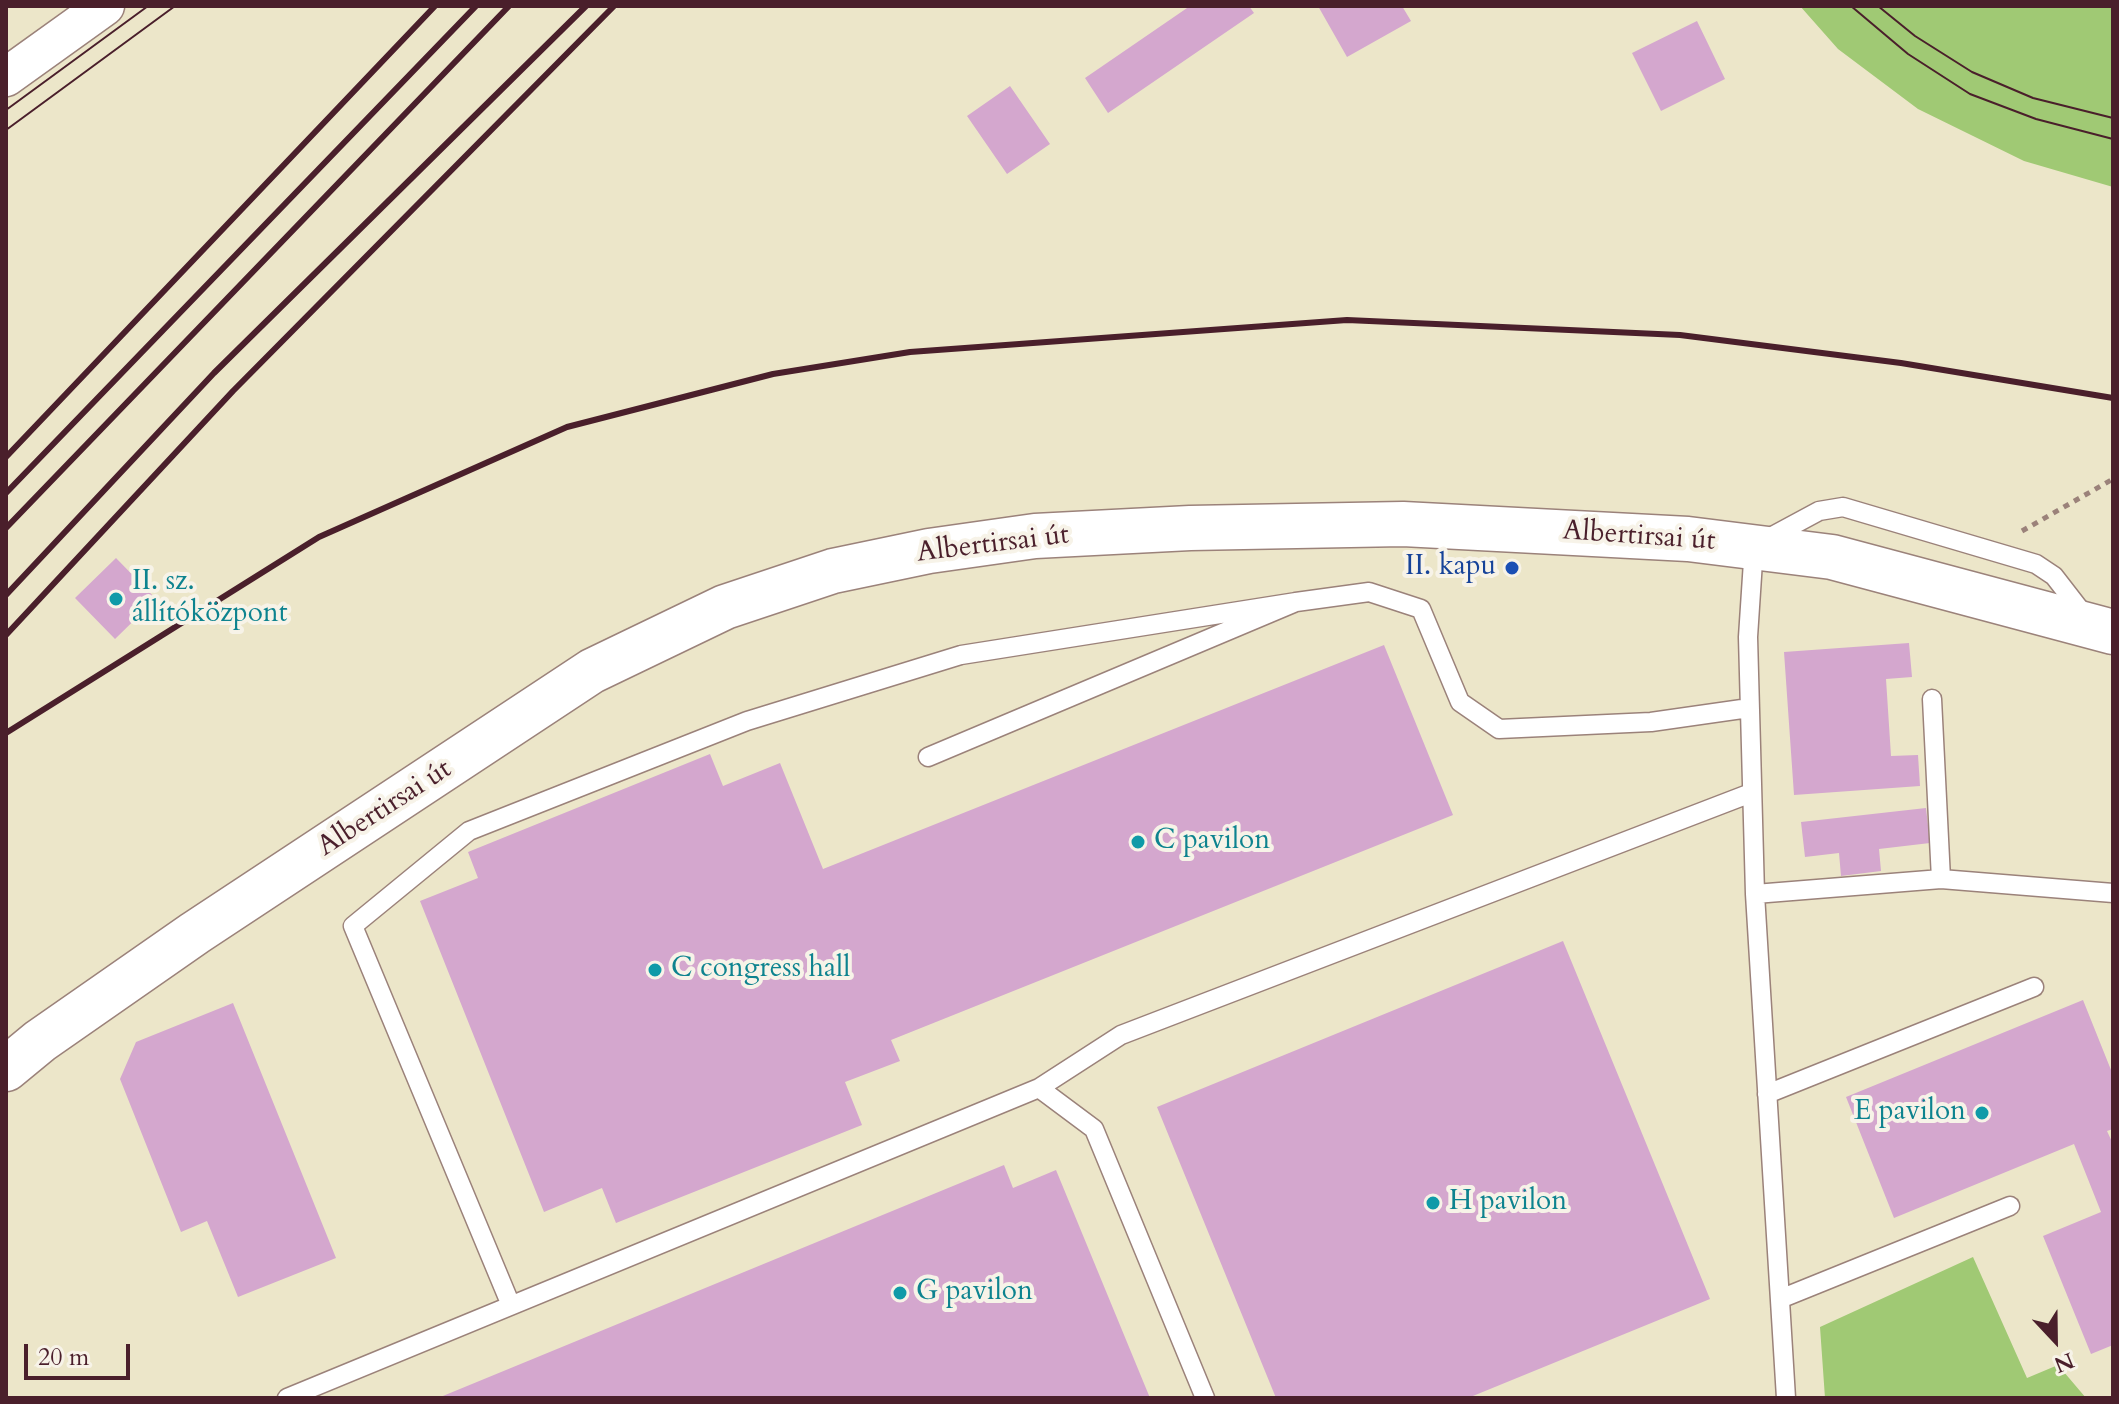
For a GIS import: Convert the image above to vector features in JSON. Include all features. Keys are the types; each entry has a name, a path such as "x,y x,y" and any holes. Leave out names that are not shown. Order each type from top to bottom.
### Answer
{"street":[{"path":"6,77 105,6"},
{"name":"Albertirsai út","path":"6,1069 40,1041 195,933 592,671 725,607 833,571 929,551 1035,536 1190,528 1403,524 1754,546 1832,557 2103,629"}],"lane":[{"path":"1786,1398 1751,793 1748,637 1754,546 1819,511 1843,507 2036,564 2054,576 2103,629"},
{"path":"510,1303 353,926 469,831 747,721 961,655 1369,592 1421,609 1460,702 1499,729 1651,722 1749,708"},
{"path":"928,757 1296,602"},
{"path":"1932,699 1941,879"},
{"path":"287,1398 510,1303 1039,1088 1121,1035 1751,793"},
{"path":"1755,894 1941,879 2113,893"},
{"path":"1767,1094 2034,987"},
{"path":"1039,1088 1094,1129 1205,1398"},
{"path":"1780,1299 2010,1206"}],"path":[{"path":"1990,550 2113,479"}],"green space":[{"path":"1800,6 2113,6 2113,187 2024,161 1918,109 1838,49"},
{"path":"1973,1257 2027,1378 2058,1365 2086,1398 1825,1398 1820,1327"}],"building":[{"path":"1190,6 1249,6 1254,13 1108,113 1085,78"},
{"path":"1318,6 1402,6 1411,21 1347,57"},
{"path":"1697,21 1725,79 1661,111 1632,53"},
{"path":"1010,86 1050,144 1007,174 967,116"},
{"name":"II. sz. állítóközpont","path":"116,558 156,599 115,639 75,598"},
{"path":"1909,643 1912,677 1886,679 1891,756 1918,755 1920,786 1794,795 1784,652"},
{"path":"1384,645 1453,815 891,1040 900,1061 845,1082 862,1125 616,1223 602,1188 544,1212 420,901 478,878 468,852 710,754 723,786 780,763 823,869"},
{"path":"1926,808 1930,843 1879,849 1881,871 1841,876 1839,853 1805,857 1801,822"},
{"name":"H pavilon","path":"1563,941 1710,1299 1468,1398 1276,1398 1157,1107"},
{"name":"E pavilon","path":"2083,1000 2113,1075 2113,1129 2107,1131 2113,1144 2113,1345 2091,1354 2043,1236 2101,1212 2074,1144 1894,1218 1846,1097"},
{"path":"233,1003 336,1258 238,1297 207,1221 181,1232 120,1079 136,1042"},
{"name":"G pavilon","path":"1004,1165 1013,1188 1056,1170 1150,1398 438,1398"}],"tram line":[{"path":"6,110 148,6"},
{"path":"6,130 175,6"},
{"path":"1851,6 1908,54 1970,94 2036,119 2113,139"},
{"path":"1878,6 1915,36 1972,72 2033,98 2113,118"}],"railway":[{"path":"6,457 435,6"},
{"path":"6,493 476,6"},
{"path":"6,528 509,6"},
{"path":"6,595 214,373 586,6"},
{"path":"6,635 233,391 614,6"},
{"path":"6,733 319,537 567,427 773,374 910,352 1347,320 1680,335 1901,363 2113,398"}],"place":[{"name":"II. kapu","path":"1512,568"},
{"name":"II. sz. állítóközpont","path":"116,599"},
{"name":"C pavilon","path":"1138,842"},
{"name":"C congress hall","path":"655,970"},
{"name":"E pavilon","path":"1982,1113"},
{"name":"H pavilon","path":"1433,1203"},
{"name":"G pavilon","path":"900,1293"}]}
